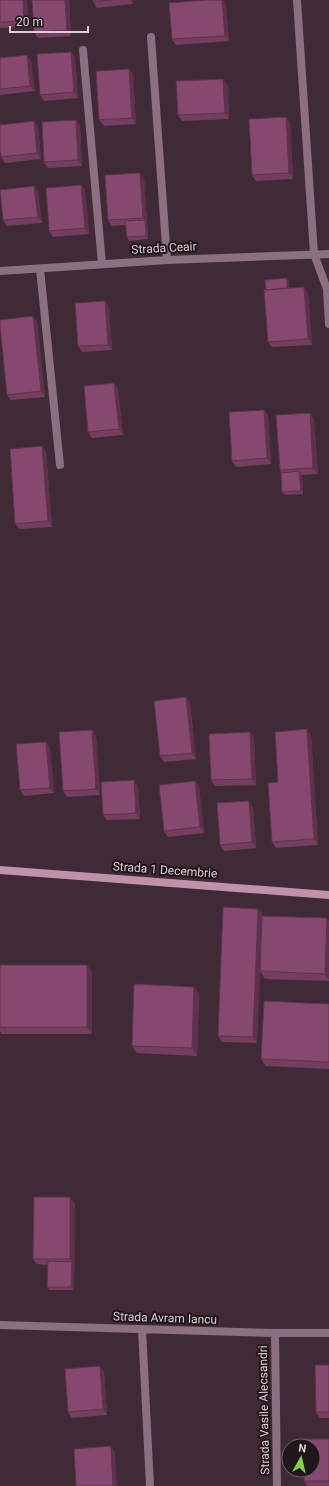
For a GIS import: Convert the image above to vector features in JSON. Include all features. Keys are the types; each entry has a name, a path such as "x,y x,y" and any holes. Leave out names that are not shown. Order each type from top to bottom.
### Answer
{"main road":[{"name":"Strada 1 Decembrie","path":"0,870 329,895"}],"street":[{"path":"297,0 314,254 327,289 329,324"},
{"path":"151,38 168,260"},
{"path":"83,50 102,264"},
{"name":"Strada Ceair","path":"0,271 168,260 329,254"},
{"path":"40,268 60,465"},
{"name":"Strada Avram Iancu","path":"0,1325 275,1333 329,1333"},
{"path":"142,1329 150,1486"},
{"name":"Strada Vasile Alecsandri","path":"275,1333 277,1486"}],"building":[{"path":"0,0 23,0 24,21 0,22"},
{"path":"32,0 65,0 67,30 34,32"},
{"path":"93,0 111,0 93,2"},
{"path":"222,0 225,36 172,39 169,3"},
{"path":"71,52 74,92 40,95 37,54"},
{"path":"27,55 30,86 0,89 0,58"},
{"path":"129,69 132,118 99,120 96,71"},
{"path":"223,79 225,113 178,115 176,81"},
{"path":"286,117 289,173 252,175 249,119"},
{"path":"76,120 78,160 44,162 42,122"},
{"path":"34,121 37,153 1,157 0,125"},
{"path":"140,173 143,218 108,220 105,175"},
{"path":"81,185 85,228 49,231 46,188"},
{"path":"34,186 38,217 3,220 0,190"},
{"path":"145,220 146,236 127,237 125,221"},
{"path":"287,278 287,288 266,290 265,280"},
{"path":"304,287 308,339 268,342 264,290"},
{"path":"105,301 108,345 78,346 75,303"},
{"path":"33,316 41,391 7,395 0,320"},
{"path":"114,383 119,429 88,432 84,386"},
{"path":"264,410 267,458 232,461 229,412"},
{"path":"310,413 313,468 280,470 276,415"},
{"path":"42,446 48,521 15,524 10,449"},
{"path":"299,471 301,491 282,492 281,473"},
{"path":"186,697 192,753 160,756 154,701"},
{"path":"307,729 314,839 272,842 268,783 278,782 275,732"},
{"path":"92,730 96,789 63,791 59,732"},
{"path":"250,732 252,779 211,780 209,734"},
{"path":"46,742 50,788 20,790 16,744"},
{"path":"134,780 136,813 103,815 101,782"},
{"path":"195,781 200,827 164,831 159,785"},
{"path":"249,801 252,842 220,845 217,803"},
{"path":"223,907 258,909 253,1037 218,1036"},
{"path":"262,916 327,918 325,974 260,971"},
{"path":"0,965 87,965 87,1027 0,1027"},
{"path":"134,984 194,987 192,1048 132,1046"},
{"path":"264,1001 329,1004 329,1062 261,1059"},
{"path":"34,1197 70,1197 70,1259 33,1259"},
{"path":"48,1261 72,1262 71,1287 47,1287"},
{"path":"315,1365 329,1365 329,1412 316,1412"},
{"path":"100,1366 103,1409 68,1412 65,1369"},
{"path":"321,1439 329,1439 329,1481 304,1481 304,1478 321,1478"},
{"path":"111,1446 113,1486 76,1486 74,1449"}]}
